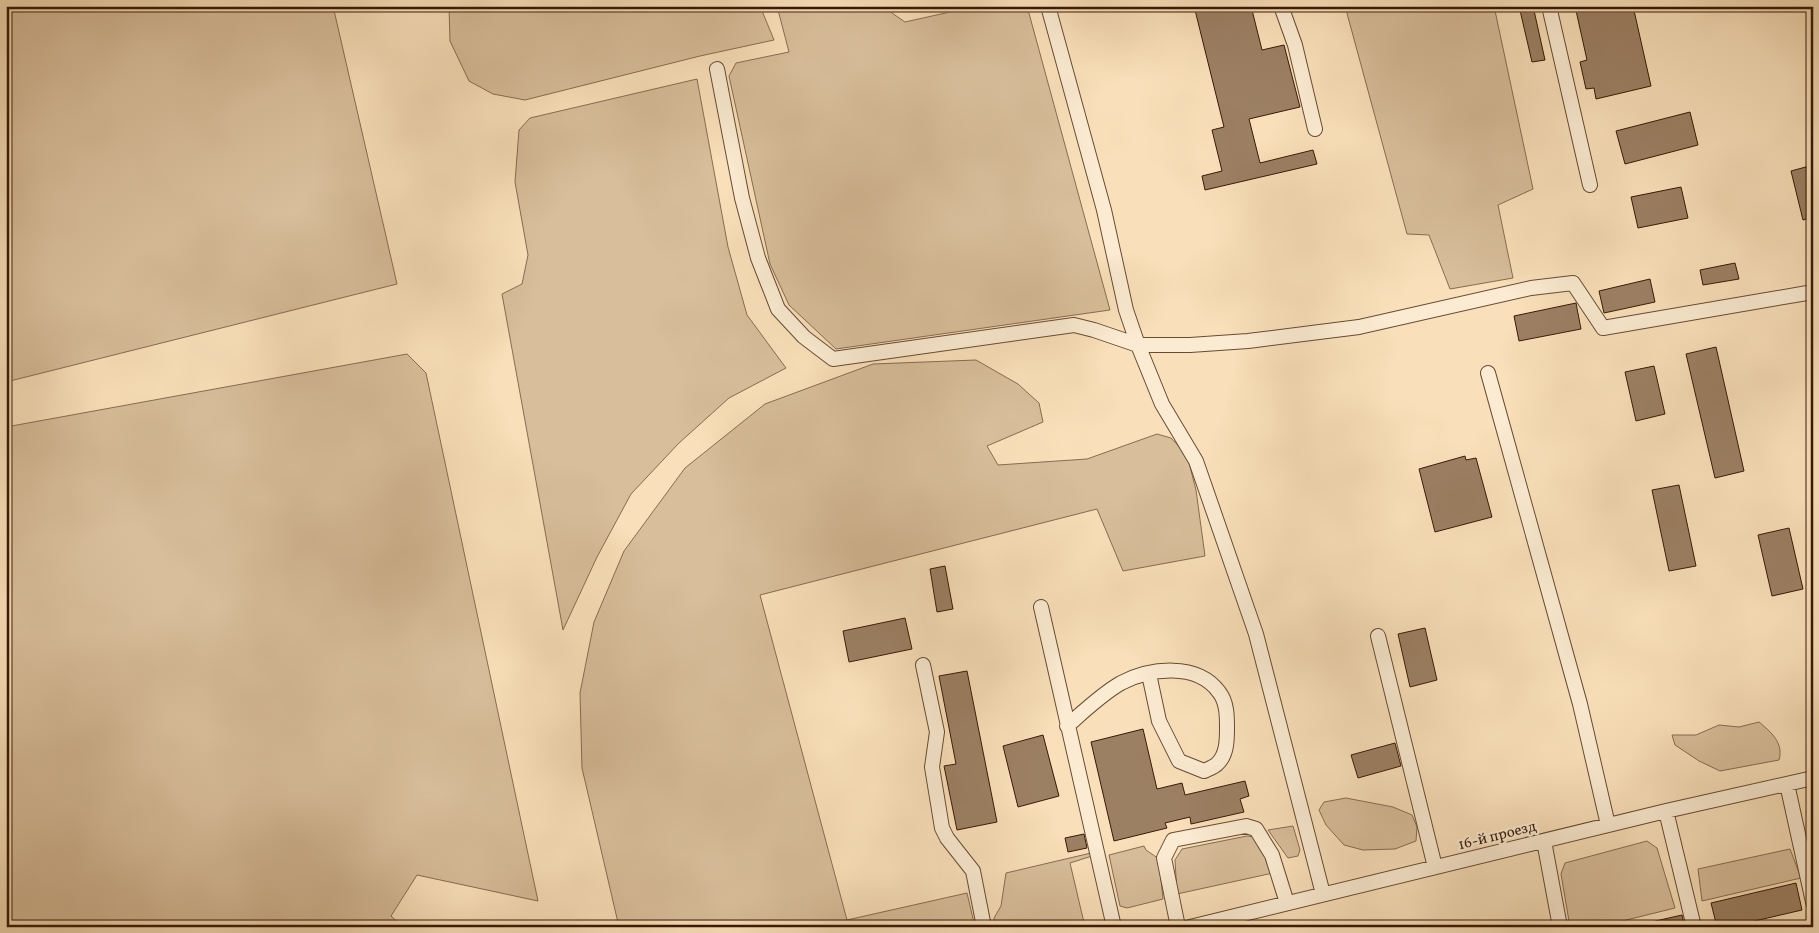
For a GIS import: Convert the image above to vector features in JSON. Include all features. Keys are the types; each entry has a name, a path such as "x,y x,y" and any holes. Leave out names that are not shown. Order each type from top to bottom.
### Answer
{"street":[{"path":"1048,6 1104,210 1126,310 1162,404 1196,461 1247,604 1323,894"},
{"path":"1281,6 1295,45 1315,129"},
{"path":"1549,6 1590,185"},
{"path":"718,68 742,198 758,258 778,308 804,337 833,359 1074,325 1138,344 1190,345 1248,341 1360,327 1531,288 1573,283 1603,328 1813,292"},
{"path":"1488,373 1580,704 1608,825"},
{"path":"1041,607 1114,927"},
{"path":"1378,636 1435,867"},
{"path":"923,665 937,732 932,767 942,828 947,838 973,871 984,927"},
{"path":"1067,726 1120,684 1138,676 1164,671 1192,672 1210,683 1220,692 1227,710 1228,744 1218,763 1204,771 1179,761 1159,721 1149,674"},
{"name":"16-й проезд","path":"1190,927 1666,811 1813,778"},
{"path":"1787,784 1813,902"},
{"path":"1666,811 1694,927"},
{"path":"1178,927 1164,858 1173,840 1246,826 1256,829 1272,855 1287,903"},
{"path":"1544,841 1560,927"}],"shaded area":[{"path":"6,6 333,6 397,284 6,382"},
{"path":"449,6 760,6 774,40 700,56 525,100 493,94 469,81 450,41"},
{"path":"777,6 888,6 892,13 905,22 977,6 1027,6 1110,310 836,349 789,305 770,264 729,76 736,63 789,52"},
{"path":"1345,6 1494,6 1533,189 1498,205 1513,278 1450,289 1429,235 1407,234"},
{"path":"697,79 728,247 747,315 786,368 729,398 679,443 631,494 597,557 563,630 502,294 522,284 528,255 515,182 519,130 530,118"},
{"path":"407,354 426,373 538,901 417,875 391,916 403,927 6,927 6,427"},
{"path":"976,360 1018,384 1039,403 1043,422 987,446 998,465 1087,459 1157,434 1171,438 1187,455 1196,490 1205,556 1123,571 1097,509 760,595 847,920 967,893 975,927 619,927 582,768 580,693 594,622 624,551 685,468 765,404 873,364"},
{"path":"1759,722 1772,734 1778,743 1780,748 1779,760 1720,771 1699,761 1675,745 1672,735 1696,735 1719,725 1739,727"},
{"path":"1346,798 1393,807 1412,815 1417,827 1416,841 1395,849 1363,850 1344,845 1326,825 1319,810 1324,802"},
{"path":"1293,826 1300,850 1298,856 1288,858 1268,830"},
{"path":"1247,836 1254,837 1257,841 1273,873 1177,894 1175,860 1182,849"},
{"path":"1647,841 1657,848 1675,908 1598,927 1570,927 1561,874 1565,863"},
{"path":"1144,846 1146,850 1159,859 1163,899 1127,908 1120,906 1109,855"},
{"path":"1790,849 1801,878 1702,901 1698,869"},
{"path":"1091,853 1092,856 1070,863 1085,927 995,927 994,918 1001,906 1006,873"}],"building":[{"path":"1194,6 1251,6 1262,50 1284,45 1300,107 1249,119 1260,163 1313,150 1317,164 1205,190 1202,176 1222,171 1212,130 1224,127"},
{"path":"1519,6 1533,6 1545,60 1532,62"},
{"path":"1575,6 1633,6 1651,86 1596,99 1594,88 1586,89 1580,62 1587,60"},
{"path":"1690,112 1698,145 1625,164 1616,131"},
{"path":"1813,165 1813,217 1803,220 1791,171"},
{"path":"1681,187 1688,218 1638,228 1631,197"},
{"path":"1735,263 1739,279 1703,285 1700,270"},
{"path":"1650,279 1655,302 1604,313 1599,291"},
{"path":"1576,303 1581,329 1519,341 1514,316"},
{"path":"1716,347 1744,471 1715,478 1686,354"},
{"path":"1654,366 1665,414 1636,421 1625,372"},
{"path":"1465,456 1466,460 1476,458 1492,517 1435,532 1419,469"},
{"path":"1679,485 1696,566 1669,571 1652,490"},
{"path":"1789,528 1803,589 1772,596 1758,535"},
{"path":"945,566 953,609 937,612 930,569"},
{"path":"905,618 912,649 849,662 843,631"},
{"path":"1425,628 1437,680 1410,687 1398,634"},
{"path":"967,671 997,822 957,830 944,766 956,764 939,676"},
{"path":"1143,729 1157,789 1182,783 1185,795 1245,781 1249,796 1240,799 1244,812 1191,824 1190,817 1165,823 1167,828 1114,841 1091,742"},
{"path":"1043,735 1059,796 1018,807 1003,746"},
{"path":"1395,743 1401,766 1358,778 1351,755"},
{"path":"1084,834 1087,848 1068,852 1065,838"},
{"path":"1796,883 1802,910 1729,927 1717,927 1711,903"},
{"path":"1682,915 1685,927 1652,927 1651,922"}]}
